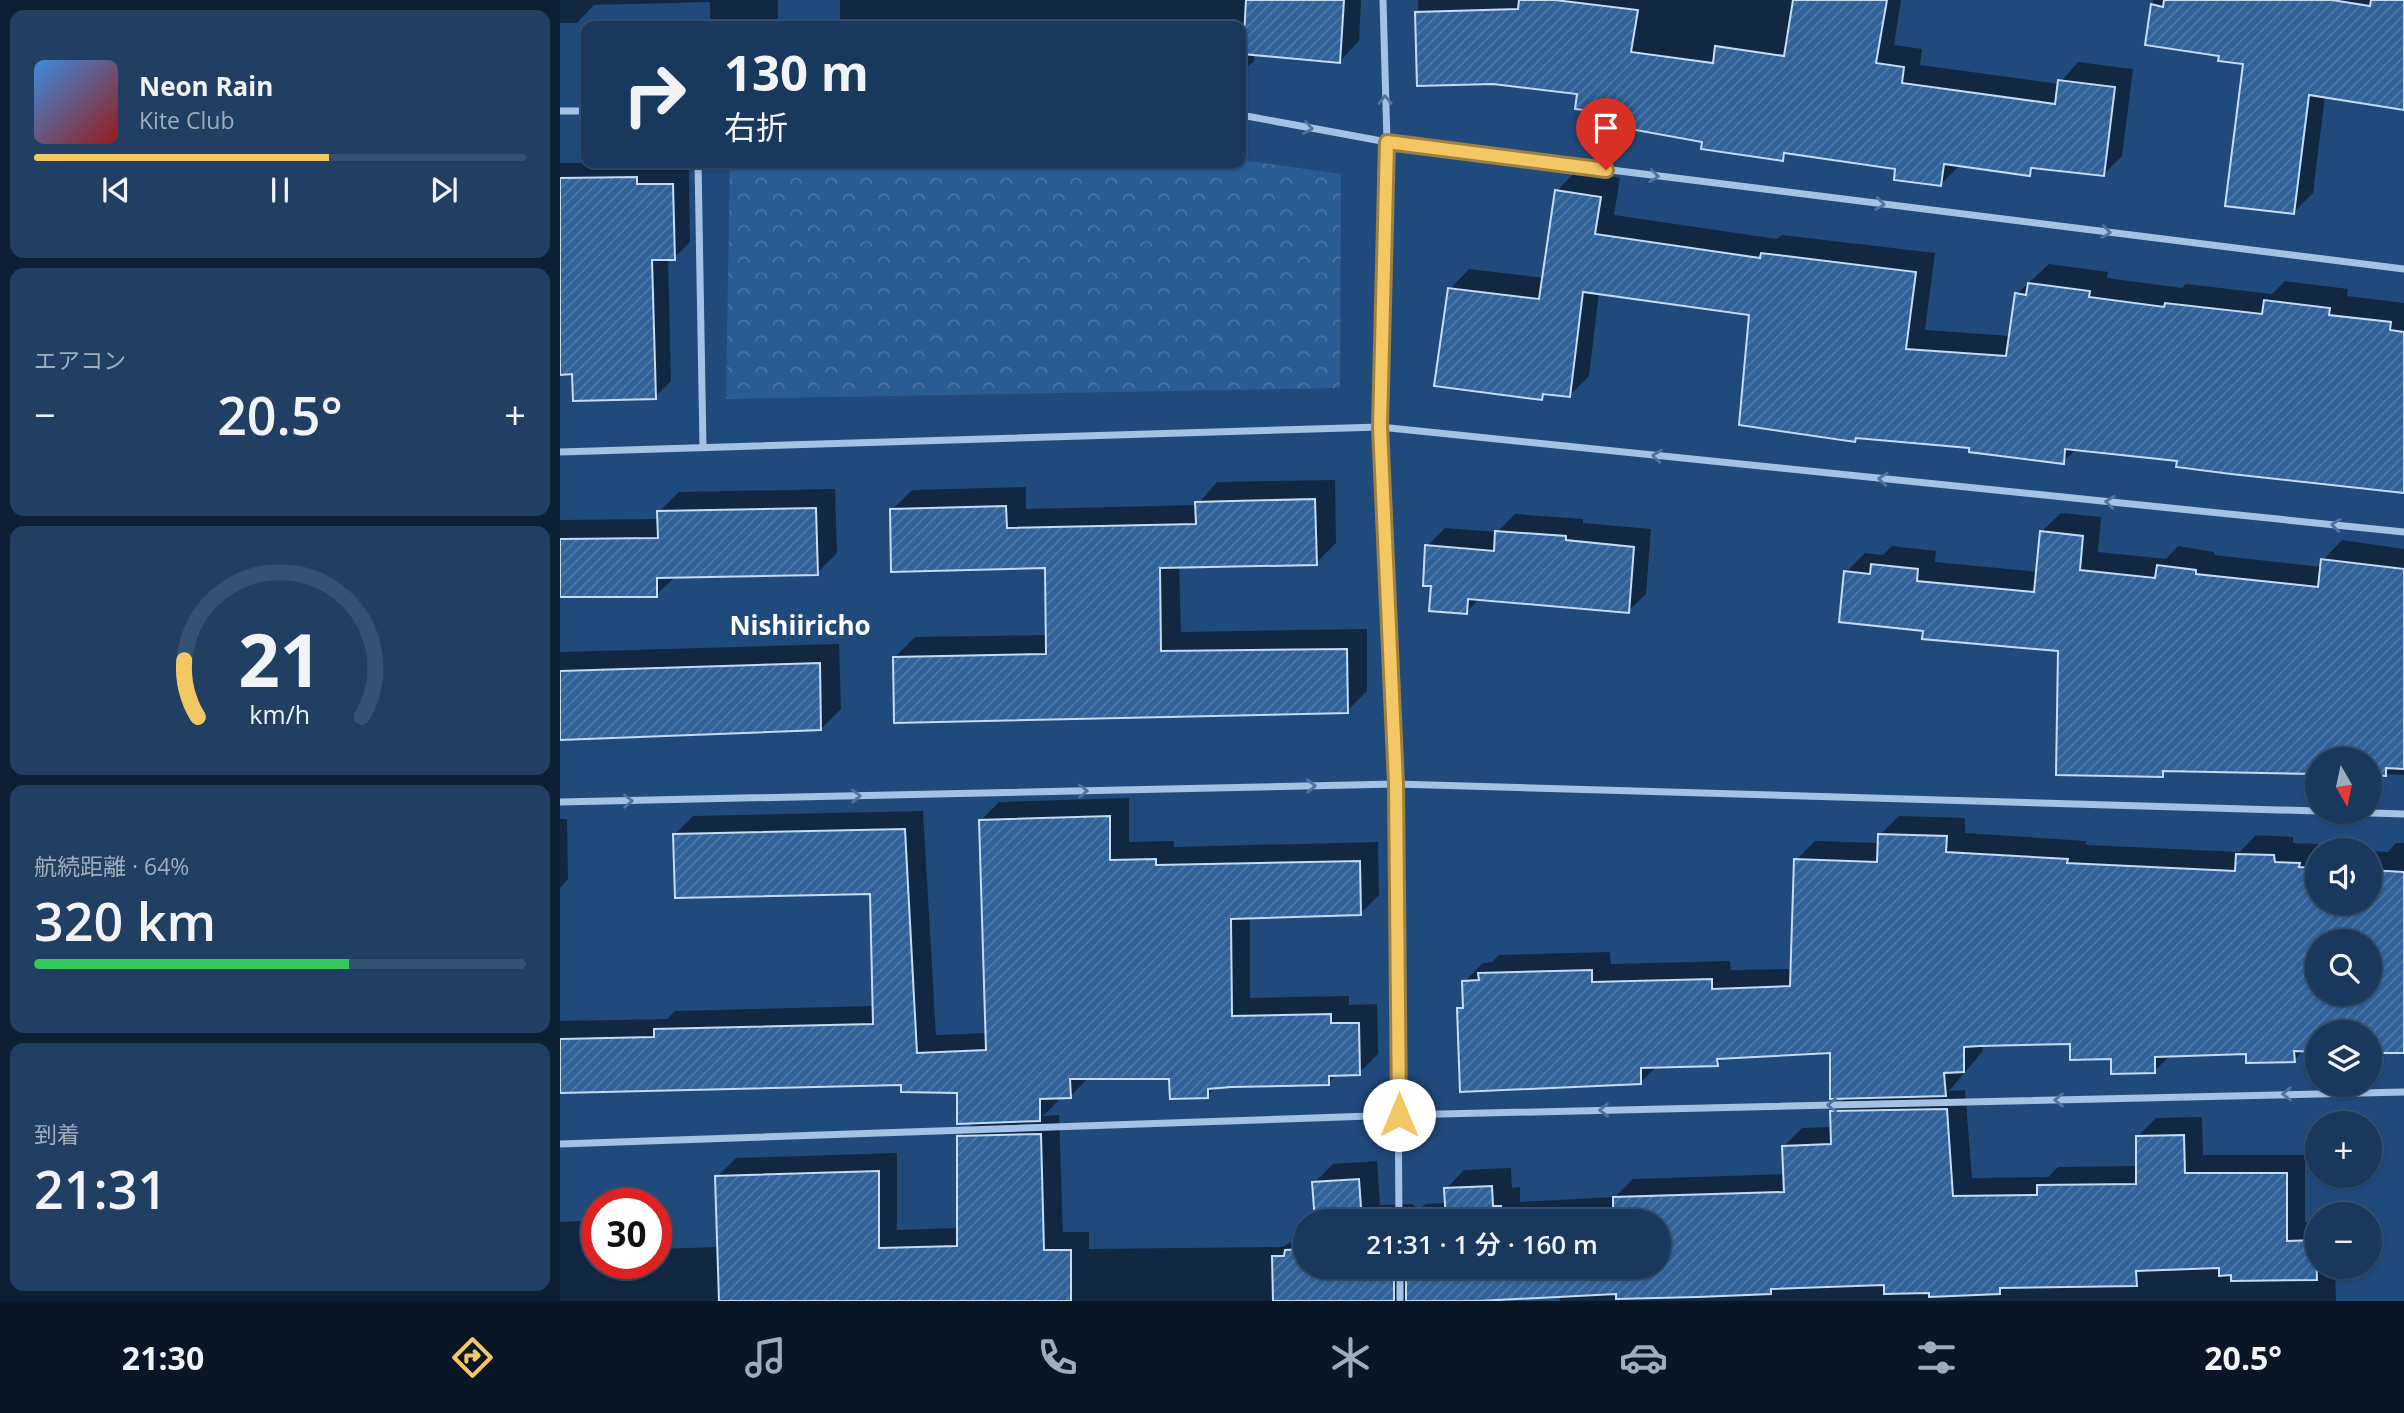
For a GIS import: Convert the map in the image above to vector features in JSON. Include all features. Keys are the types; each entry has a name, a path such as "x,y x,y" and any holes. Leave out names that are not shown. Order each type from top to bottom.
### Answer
{"street":[{"path":"1383,0 1387,142 1380,427 1396,784 1399,1209"},
{"path":"560,111 581,111"},
{"path":"1246,116 1387,142 2404,269"},
{"path":"698,168 703,447"},
{"path":"560,452 1380,427 2404,532"},
{"path":"560,802 1396,784 2305,811"},
{"path":"2382,813 2404,814"},
{"path":"560,1144 1399,1115 2404,1092"},
{"path":"1400,1279 1400,1301"}],"green space":[{"path":"1246,161 1341,174 1340,388 726,399 730,168 1246,168"}],"building":[{"path":"1246,0 1344,0 1340,63 1246,54"},
{"path":"1519,0 1555,0 1638,10 1631,52 1713,63 1715,46 1784,56 1793,0 1887,0 1876,63 1904,67 1902,83 2055,104 2058,80 2115,87 2104,176 2031,168 2030,176 1944,164 1941,186 1894,180 1895,169 1784,153 1783,161 1701,149 1702,142 1630,129 1631,116 1575,109 1577,94 1493,84 1417,86 1415,12 1518,9"},
{"path":"2164,0 2332,0 2370,6 2371,0 2404,0 2404,110 2309,95 2294,214 2225,206 2243,64 2218,61 2219,56 2145,45 2151,4 2163,7"},
{"path":"637,177 637,184 673,184 675,260 652,260 656,399 573,401 572,374 560,375 560,178"},
{"path":"1555,190 1601,197 1595,234 1760,258 1761,253 1916,272 1906,349 2006,356 2015,293 2026,295 2028,283 2090,291 2089,297 2164,307 2165,303 2262,314 2264,300 2330,308 2329,315 2391,322 2390,330 2404,332 2404,493 2176,467 2177,461 2065,449 2064,464 1969,452 1969,448 1856,438 1855,442 1739,425 1749,315 1583,292 1570,397 1543,394 1542,400 1434,386 1448,288 1539,299"},
{"path":"1315,499 1317,565 1160,568 1161,651 1347,649 1348,713 894,723 893,657 1046,654 1045,568 891,572 890,509 1006,506 1007,528 1196,524 1195,502"},
{"path":"816,508 818,575 657,578 657,597 560,597 560,539 658,538 657,511"},
{"path":"1495,531 1566,536 1566,540 1634,547 1629,613 1468,599 1467,614 1429,611 1431,586 1423,586 1425,545 1494,551"},
{"path":"2040,531 2083,536 2080,570 2155,578 2157,565 2196,570 2196,574 2318,587 2321,559 2404,569 2404,769 2386,768 2386,776 2382,776 2382,747 2305,747 2305,774 2163,771 2163,777 2056,775 2058,651 1922,639 1923,631 1839,622 1844,571 1870,574 1871,564 1918,569 1917,581 2034,592"},
{"path":"820,663 821,730 560,740 560,671"},
{"path":"1110,816 1110,860 1156,859 1156,865 1360,861 1361,915 1231,919 1232,1016 1331,1014 1331,1023 1359,1023 1360,1075 1329,1076 1329,1085 1208,1089 1208,1098 1170,1099 1169,1079 1070,1079 1071,1098 1040,1099 1040,1121 957,1124 957,1093 901,1092 901,1085 560,1093 560,1039 654,1037 654,1029 873,1024 870,894 675,898 673,834 905,829 917,1053 986,1050 979,820"},
{"path":"1878,834 1947,836 1946,852 2068,859 2067,863 2235,871 2236,854 2274,855 2275,862 2300,863 2299,867 2305,867 2305,915 2382,915 2382,871 2404,872 2404,1053 2382,1053 2382,1020 2305,1020 2305,1051 2294,1051 2295,1062 2246,1063 2246,1054 2155,1057 2155,1073 2111,1074 2111,1059 2070,1060 2070,1044 1964,1047 1964,1072 1944,1073 1946,1096 1830,1099 1830,1053 1717,1059 1718,1066 1641,1068 1641,1084 1460,1092 1457,1008 1463,1008 1462,981 1479,980 1478,973 1592,970 1592,982 1712,979 1712,989 1790,986 1794,859 1877,862"},
{"path":"1947,1109 1953,1196 2037,1195 2037,1185 2136,1184 2136,1136 2184,1135 2185,1173 2287,1173 2287,1241 2305,1240 2305,1279 2317,1280 2231,1281 2231,1275 2219,1276 2219,1268 2136,1271 2137,1286 2000,1288 2000,1294 1929,1297 1929,1293 1884,1294 1884,1285 1771,1289 1771,1294 1698,1297 1616,1299 1616,1294 1478,1301 1406,1301 1406,1279 1671,1279 1671,1209 1613,1209 1613,1197 1784,1192 1782,1146 1831,1144 1830,1111"},
{"path":"1041,1134 1044,1250 1071,1250 1071,1301 719,1301 715,1176 879,1171 879,1248 957,1246 957,1136"},
{"path":"1359,1179 1361,1209 1314,1209 1312,1182"},
{"path":"1492,1186 1493,1206 1501,1206 1501,1209 1445,1209 1444,1188"},
{"path":"1285,1250 1293,1250 1293,1279 1394,1279 1394,1301 1273,1301 1272,1256 1284,1256"}],"district":[{"name":"Nishiiricho","path":"800,625"}],"route":[{"path":"1399,1115 1396,784 1380,427 1387,142 1606,170"}]}
